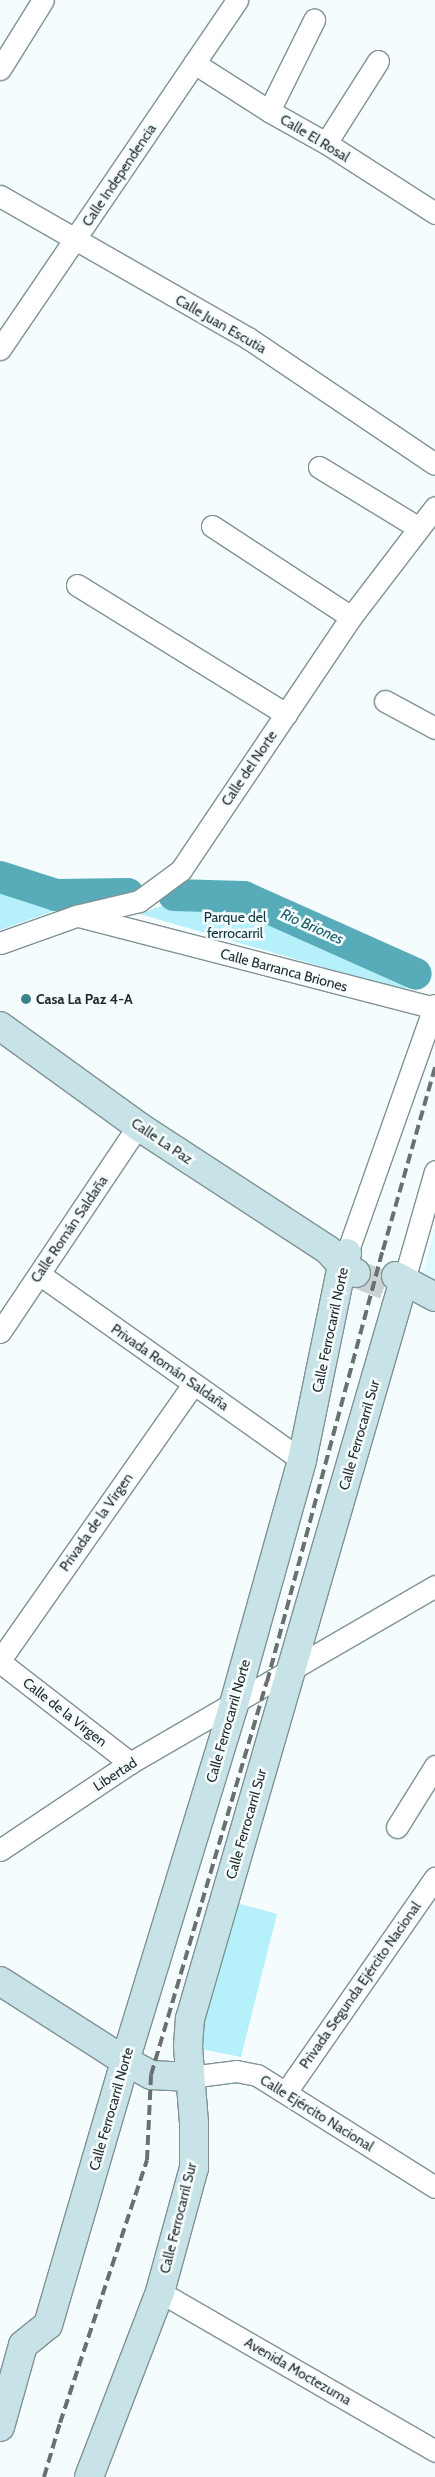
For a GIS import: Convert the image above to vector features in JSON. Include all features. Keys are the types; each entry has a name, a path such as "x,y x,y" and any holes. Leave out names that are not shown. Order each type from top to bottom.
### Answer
{"main road":[{"name":"Calle La Paz","path":"0,1026 138,1126 348,1261"},
{"name":"Calle Ferrocarril Norte","path":"1,2417 8,2376 23,2345 48,2325 125,2061 234,1704 302,1460 348,1261"},
{"name":"Calle Ferrocarril Sur","path":"89,2477 160,2292 194,2168 194,2123 188,2046 190,2018 291,1668 407,1287"},
{"path":"0,1980 125,2061 151,2075 190,2077"}],"street":[{"path":"0,69 43,0"},
{"name":"Calle Independencia","path":"0,349 237,0"},
{"path":"269,110 314,20"},
{"path":"326,143 378,61"},
{"name":"Calle El Rosal","path":"194,63 326,143 435,213"},
{"name":"Calle Juan Escutia","path":"0,196 248,338 435,464"},
{"path":"319,467 419,528"},
{"name":"Calle del Norte","path":"0,943 76,916 139,901 181,870 351,617 435,507"},
{"path":"212,526 351,617"},
{"path":"77,585 286,714"},
{"path":"385,700 435,728"},
{"name":"Calle Barranca Briones","path":"76,916 434,1007"},
{"name":"Calle Ferrocarril Norte","path":"348,1261 434,1007"},
{"name":"Calle Román Saldaña","path":"1,1329 138,1126"},
{"name":"Calle Ferrocarril Sur","path":"407,1287 435,1171"},
{"name":"Privada Román Saldaña","path":"39,1274 302,1460"},
{"name":"Privada de la Virgen","path":"0,1661 193,1384"},
{"name":"Libertad","path":"0,1850 130,1763 234,1704 291,1668 433,1591"},
{"name":"Calle de la Virgen","path":"0,1661 130,1763"},
{"path":"397,1828 435,1766"},
{"name":"Privada Segunda Ejército Nacional","path":"286,2092 435,1878"},
{"name":"Calle Ejército Nacional","path":"190,2077 236,2071 257,2075 435,2187"},
{"name":"Avenida Moctezuma","path":"160,2292 435,2451"}],"shaded area":[{"path":"435,1228 435,1282 422,1278"}],"green space":[{"path":"0,877 56,895 74,904 0,930"},
{"name":"Parque del ferrocarril","path":"169,903 237,908 409,977 405,991 140,914"},
{"path":"229,1901 277,1914 241,2057 191,2047"}],"waterway":[{"name":"Rio Briones","path":"0,877 56,895 128,894"},
{"name":"Rio Briones","path":"174,895 244,897 416,974"}],"tunnel":[{"path":"359,1275 391,1288"}],"railway":[{"path":"44,2477 147,2160 151,2075 267,1682 383,1250 435,1067"}],"place":[{"name":"Casa La Paz 4-A","path":"26,999"}]}
